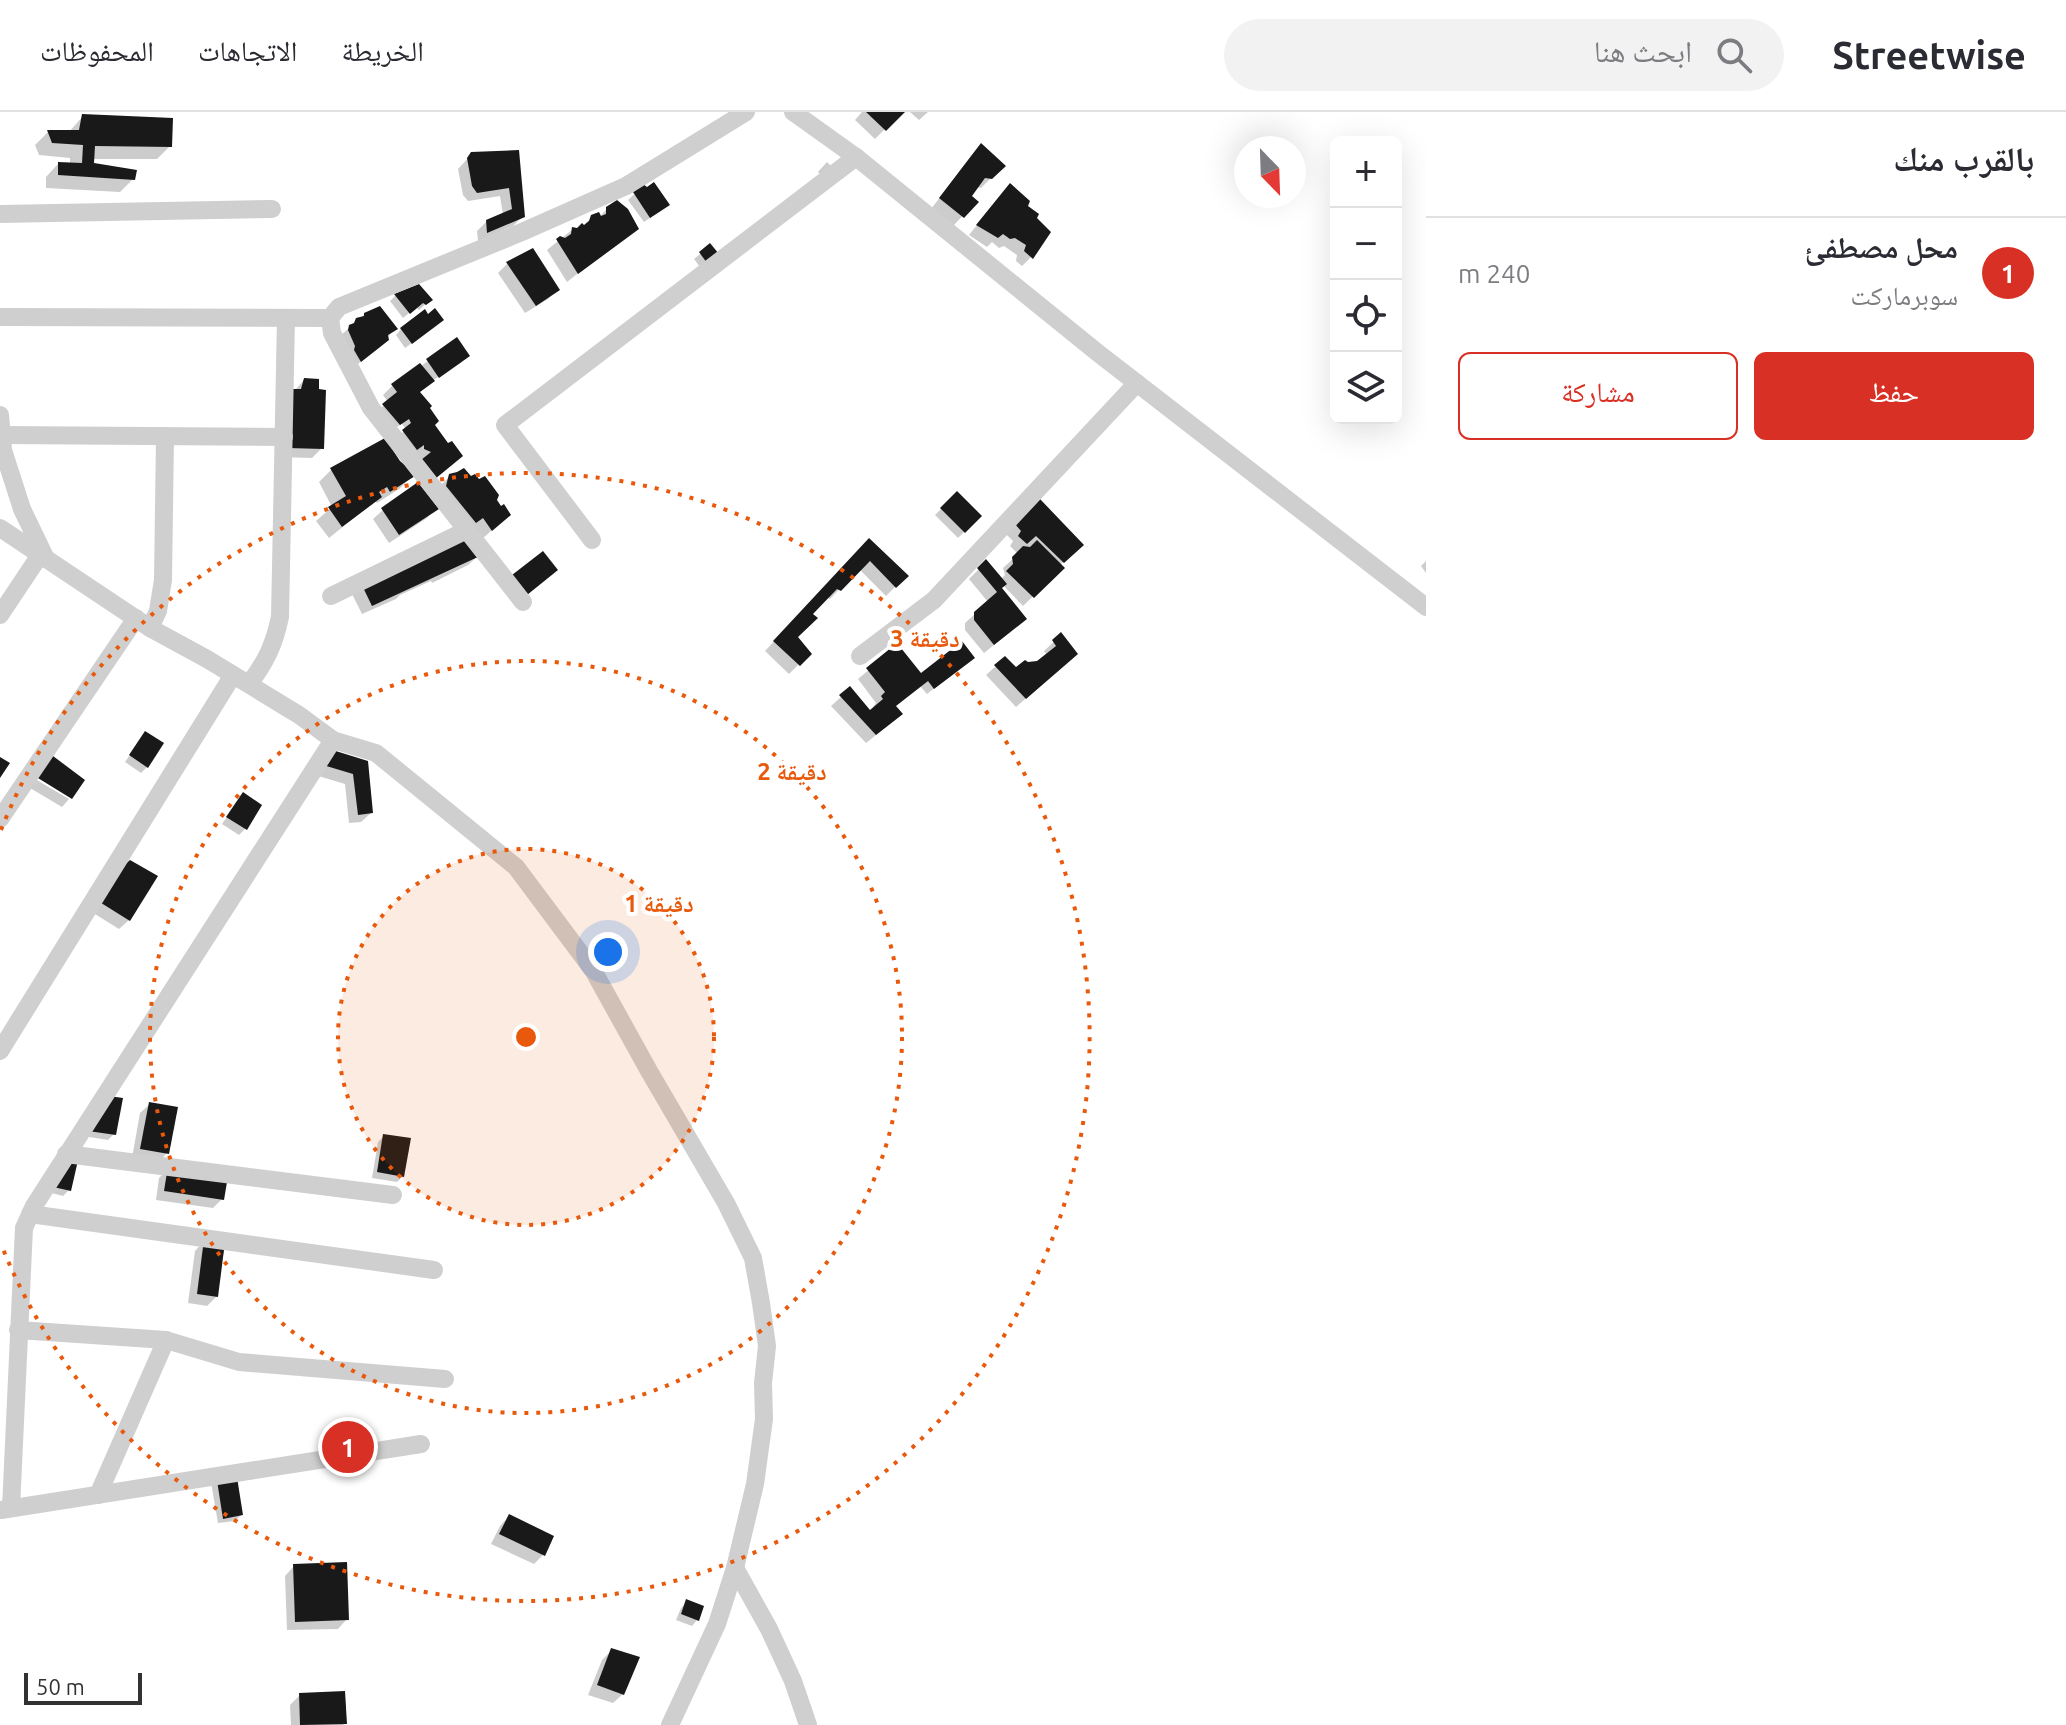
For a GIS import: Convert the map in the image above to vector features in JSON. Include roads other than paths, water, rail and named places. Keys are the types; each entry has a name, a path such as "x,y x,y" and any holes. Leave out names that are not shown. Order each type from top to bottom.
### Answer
{"street":[{"path":"523,602 371,408 332,333 330,318 339,307 626,186 746,112"},
{"path":"793,112 856,157 1137,383 1426,607"},
{"path":"592,540 505,425 856,157"},
{"path":"0,214 272,209"},
{"path":"0,317 330,318"},
{"path":"0,1051 241,680 265,664 276,639 280,617 286,318"},
{"path":"860,656 934,600 1137,383"},
{"path":"0,415 3,450 22,509 43,557"},
{"path":"2,435 284,437"},
{"path":"0,819 143,623 158,611 163,580 165,436"},
{"path":"0,528 143,623 299,715 333,740 376,753 516,867 593,970 733,1217 753,1258 767,1346 763,1383 764,1419 752,1499 735,1568 717,1624 670,1725"},
{"path":"331,596 465,531"},
{"path":"0,615 43,557"},
{"path":"333,740 66,1154 24,1228 5,1509 421,1444"},
{"path":"66,1154 393,1195"},
{"path":"30,1214 434,1270"},
{"path":"18,1330 166,1340 239,1362 445,1379"},
{"path":"98,1495 166,1340"},
{"path":"735,1568 769,1629 808,1725"}],"place":[{"name":"محل مصطفئ","path":"348,1447"}]}
